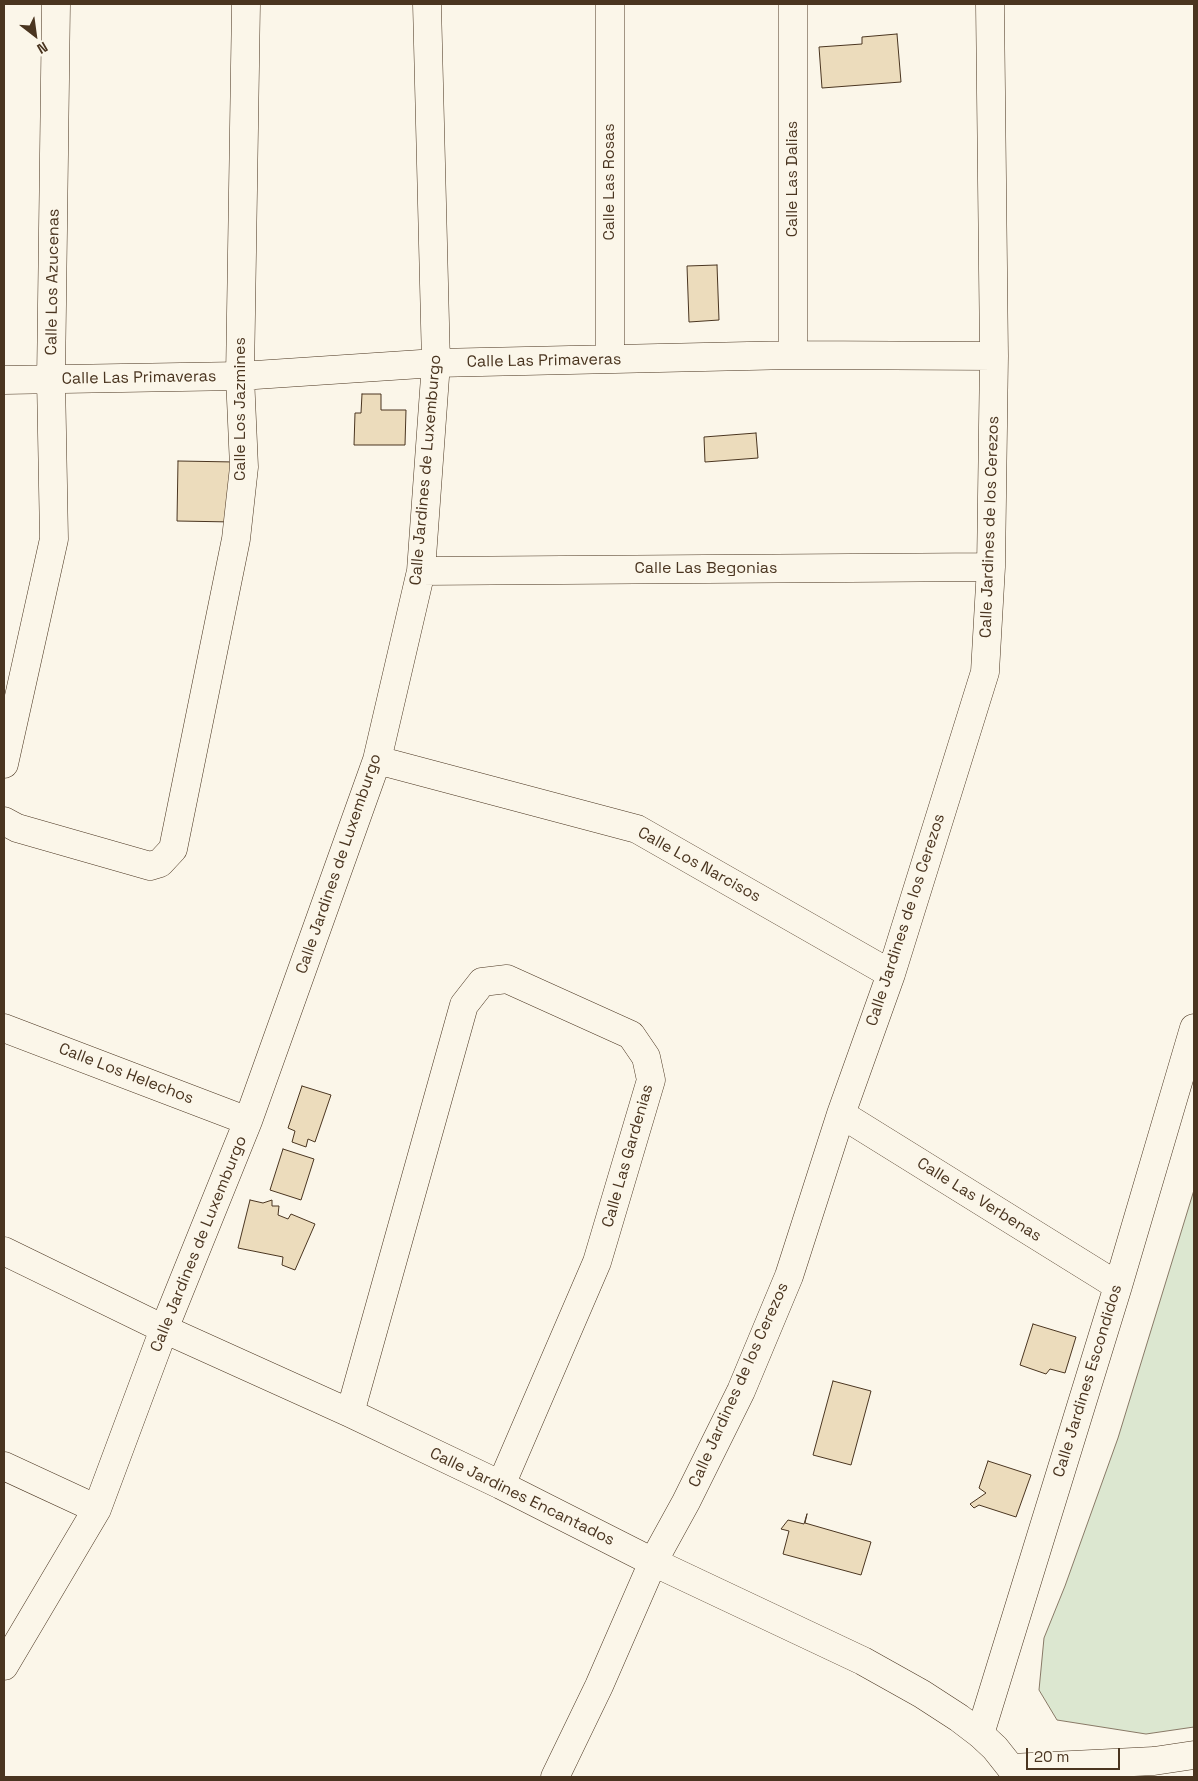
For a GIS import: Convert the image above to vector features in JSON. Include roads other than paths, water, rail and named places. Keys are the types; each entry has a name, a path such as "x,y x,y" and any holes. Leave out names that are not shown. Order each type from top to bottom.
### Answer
{"street":[{"name":"Calle Los Azucenas","path":"4,764 54,539 52,379 56,4"},
{"name":"Calle Los Jazmines","path":"4,821 17,828 150,866 160,863 173,850 236,539 244,467 240,376 246,4"},
{"name":"Calle Jardines de Luxemburgo","path":"4,1666 97,1509 164,1329 248,1121 377,760 421,571 436,363 427,4"},
{"name":"Calle Las Rosas","path":"610,4 610,360"},
{"name":"Calle Las Dalias","path":"793,4 793,355"},
{"name":"Calle Jardines de los Cerezos","path":"555,1777 599,1686 653,1562 686,1502 740,1391 789,1276 841,1114 891,974 985,672 991,567 994,356 990,4"},
{"name":"Calle Las Primaveras","path":"4,380 240,376 436,363 793,355 994,356"},
{"name":"Calle Las Begonias","path":"421,571 991,567"},
{"name":"Calle Los Narcisos","path":"377,760 637,829 891,974"},
{"name":"Calle Las Gardenias","path":"350,1413 464,1005 482,982 507,980 631,1035 646,1057 651,1080 597,1262 501,1485"},
{"name":"Calle Los Helechos","path":"4,1028 248,1121"},
{"name":"Calle Jardines Escondidos","path":"980,1734 1118,1286 1194,1028"},
{"name":"Calle Las Verbenas","path":"841,1114 1118,1286"},
{"name":"Calle Jardines Encantados","path":"4,1252 164,1329 350,1413 501,1485 653,1562 863,1661 922,1694 980,1734 995,1748 1014,1772"},
{"path":"4,1466 97,1509"},
{"path":"1014,1772 1154,1761 1194,1755"}]}
